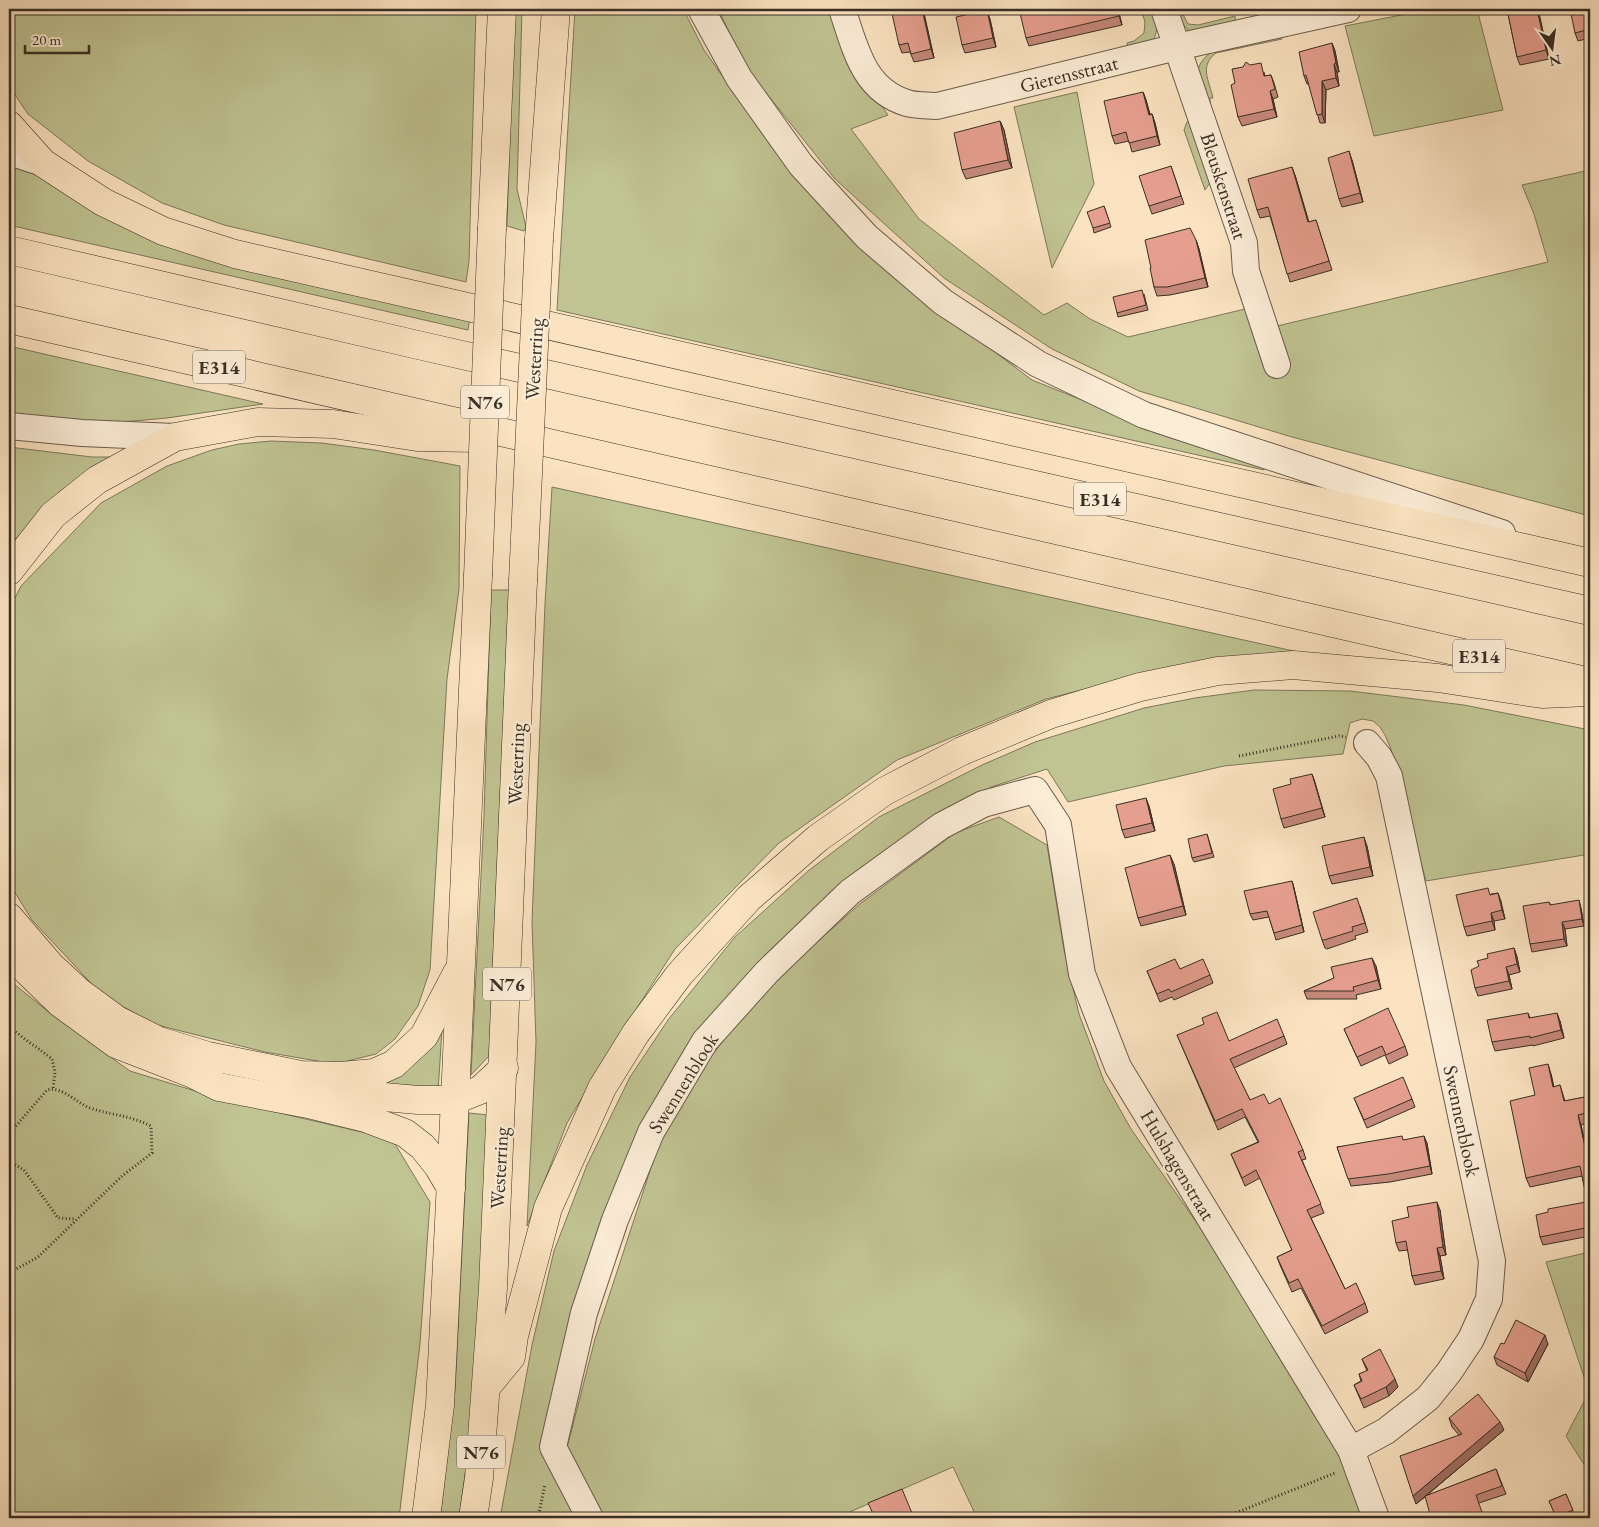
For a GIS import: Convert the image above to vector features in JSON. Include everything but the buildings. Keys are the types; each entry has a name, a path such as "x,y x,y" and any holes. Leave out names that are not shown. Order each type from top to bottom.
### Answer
{"highway":[{"name":"N76","path":"426,1518 440,1405 456,1100 502,9"},
{"name":"Westerring","path":"473,1518 479,1478 494,1288 539,239 556,9"},
{"path":"9,125 43,163 103,202 163,231 235,254 1590,563"},
{"name":"E314","path":"9,250 418,345 1590,611"},
{"name":"E314","path":"9,319 1590,682"},
{"path":"9,571 53,516 97,480 175,437 258,422 333,424 417,437 528,438"},
{"path":"487,1386 510,1357 548,1208 602,1088 636,1033 678,975 749,898 818,838 885,791 962,751 1051,714 1140,687 1218,671 1292,665 1438,678 1542,694 1590,692"},
{"path":"9,917 51,966 79,992 117,1020 160,1041 208,1056 301,1074 341,1076 374,1073 394,1064 424,1036 461,965"},
{"path":"9,949 28,972 60,1003 116,1044 193,1074 219,1087 337,1111 365,1118 405,1133 423,1147 438,1166 451,1188"},
{"path":"193,1074 278,1087 418,1100 456,1100 480,1090 504,1068"}],"street":[{"path":"701,9 739,78 801,165 867,237 943,302 1038,364 1144,414 1590,563"},
{"name":"Gierensstraat","path":"842,9 864,70 882,92 907,103 937,106 1178,47 1348,9"},
{"name":"Bleuskenstraat","path":"1164,9 1244,243 1246,271 1277,365"},
{"path":"9,152 43,163"},
{"path":"9,426 82,433 175,437"},
{"name":"Swennenblook","path":"1354,1457 1428,1398 1449,1372 1471,1339 1489,1299 1492,1261 1389,776 1379,757 1367,743"},
{"name":"Swennenblook","path":"590,1518 553,1446 584,1313 615,1220 651,1132 705,1041 767,972 850,892 941,826 983,804 1035,790"},
{"name":"Hulshagenstraat","path":"1035,790 1058,825 1082,974 1118,1067 1354,1457 1376,1518"}],"path":[{"path":"1239,756 1339,736 1367,743"},
{"path":"9,1024 11,1030 35,1045 52,1059 55,1072 53,1089"},
{"path":"9,1134 47,1090 53,1089 69,1095 88,1108 137,1118 150,1126 152,1153 122,1176 38,1257 9,1273"},
{"path":"9,1162 24,1170 58,1218 77,1219"},
{"path":"1223,1518 1354,1457"}],"green space":[{"path":"9,9 476,9 469,261 466,282 224,225 162,203 88,161 28,114 9,86"},
{"path":"514,9 522,9 517,189 526,227 524,231 507,226"},
{"path":"575,9 683,9 704,50 764,135 850,231 934,306 1032,380 1112,412 1266,465 1264,470 557,310"},
{"path":"718,9 831,9 852,64 888,115 851,129 919,219 1044,315 1067,303 1090,319 1128,337 1245,309 1277,326 1548,262 1534,214 1522,185 1590,170 1590,516 1292,437 1139,391 1052,349 944,278 835,179 747,69"},
{"path":"1141,9 1155,9 1156,33 1151,42 1129,54 1127,43 1134,41 1144,33 1145,22"},
{"path":"1175,9 1180,9 1188,24 1198,25 1235,16 1236,25 1189,31 1178,19"},
{"path":"1432,9 1477,9 1503,110 1374,136 1345,26"},
{"path":"1280,34 1282,39 1216,53 1211,58 1207,68 1213,98 1210,98 1210,104 1198,75 1198,69 1207,56 1215,49"},
{"path":"1077,92 1094,184 1052,268 1014,107"},
{"path":"1194,116 1214,177 1205,190 1184,130 1187,122"},
{"path":"9,161 28,168 67,192 470,317 468,330 9,225"},
{"path":"9,346 263,404 167,418 88,425 9,413"},
{"path":"271,441 322,443 374,450 460,466 459,589 447,679 430,970 418,1006 395,1039 376,1054 335,1064 265,1052 157,1025 103,996 32,920 9,883 9,610 21,586 101,503 167,466 212,450 239,444"},
{"path":"9,447 92,457 114,457 60,491 9,546"},
{"path":"552,487 1307,654 1180,665 1046,699 897,760 779,843 675,949 619,1036 567,1123 527,1226 536,1042 532,922 545,604"},
{"path":"491,590 509,590 489,1056 471,1075 484,816"},
{"path":"1254,690 1350,691 1464,705 1590,730 1590,854 1426,881 1391,749 1380,727 1373,721 1362,719 1350,723 1343,754 1224,766 1068,802 1047,769 991,787 917,831 677,1068 542,1444 567,1448 595,1339 661,1137 702,1068 758,997 861,903 955,833 999,817 1047,845 1064,950 1079,1014 1104,1081 1131,1129 1225,1263 1309,1399 1353,1481 1362,1518 977,1518 953,1467 836,1518 500,1518 532,1345 554,1251 587,1165 630,1077 668,1020 735,937 808,871 879,817 982,765 1035,742 1144,708 1195,698"},
{"path":"9,980 55,1017 130,1071 228,1101 392,1139 430,1202 420,1344 399,1518 9,1518"},
{"path":"442,1030 438,1092 361,1088"},
{"path":"469,1113 489,1115 473,1416 459,1518 440,1518 455,1391"},
{"path":"1590,1252 1590,1474 1566,1436 1589,1392 1546,1262"}]}
